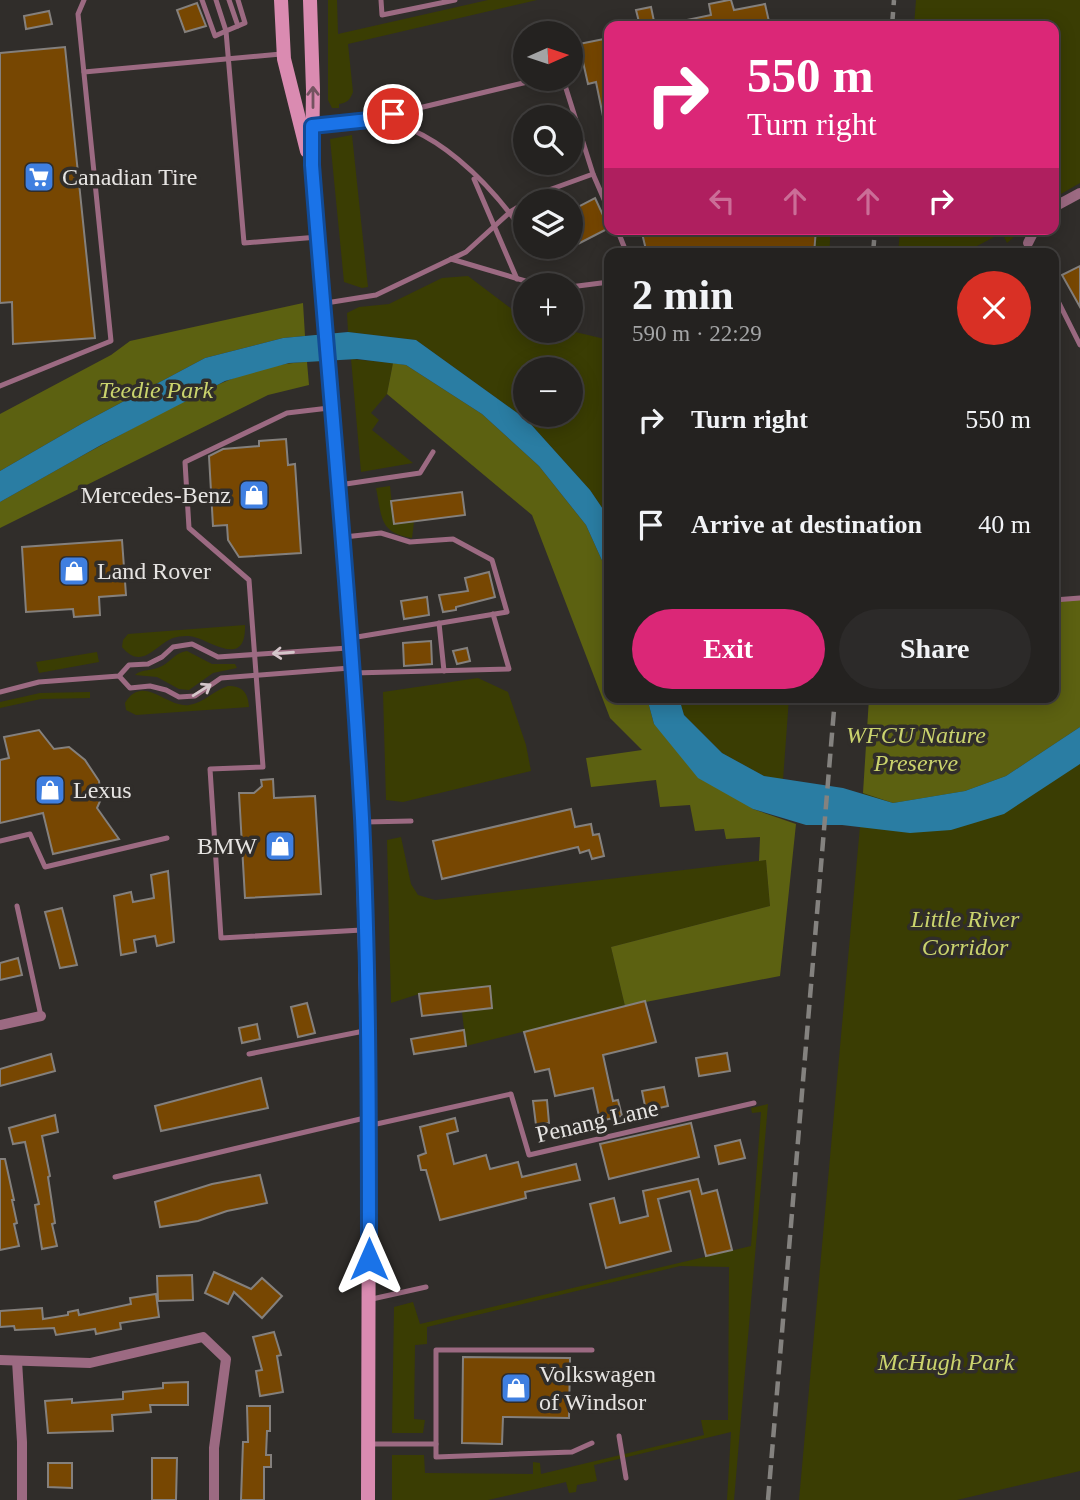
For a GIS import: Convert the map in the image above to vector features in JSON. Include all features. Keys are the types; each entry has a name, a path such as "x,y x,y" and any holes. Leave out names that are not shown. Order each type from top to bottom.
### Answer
{"main road":[{"path":"281,0 284,54 297,116 312,165"},
{"path":"310,0 312,165 343,537 362,822 369,1121 368,1500"}],"street":[{"path":"1059,204 1080,194"},
{"path":"0,1025 41,1016"},
{"path":"0,1360 90,1363 203,1337 226,1359 214,1448 214,1500"},
{"path":"17,1361 22,1500"}],"lane":[{"path":"0,386 111,341 78,14 84,0"},
{"path":"202,0 215,36 245,23 238,0"},
{"path":"216,0 226,31 244,243 318,237"},
{"path":"229,0 238,26"},
{"path":"381,0 382,15 455,0"},
{"path":"84,72 284,54"},
{"path":"312,126 369,120 513,85"},
{"path":"567,91 593,174 604,199"},
{"path":"369,120 391,123 424,135 461,162 513,216"},
{"path":"472,174 514,273"},
{"path":"551,189 593,174"},
{"path":"323,304 376,295 466,252 513,210"},
{"path":"451,259 513,278"},
{"path":"583,285 604,283"},
{"path":"1059,303 1080,345"},
{"path":"332,407 287,413 185,462 189,528 249,580 257,676 263,767 210,769 222,938 365,930"},
{"path":"339,485 420,472 433,452"},
{"path":"0,692 38,682 119,676 129,665 148,664 173,647 192,644 218,657 255,655 351,643 439,623 507,612 492,560 453,539 410,542 381,533 343,537"},
{"path":"1059,600 1080,598"},
{"path":"119,676 130,688 150,686 179,697 195,696 221,678 353,670 509,669 493,614"},
{"path":"439,623 444,671"},
{"path":"362,822 411,821"},
{"path":"0,841 30,834 45,867 167,838"},
{"path":"17,906 41,1016"},
{"path":"249,1054 367,1030"},
{"name":"Penang Lane","path":"369,1121 511,1094 529,1155 754,1102"},
{"path":"115,1177 369,1121"},
{"path":"369,1300 426,1287"},
{"path":"592,1350 436,1350 436,1457 572,1452 592,1443"},
{"path":"620,1436 626,1478"},
{"path":"368,1444 436,1444"}],"green space":[{"path":"328,0 337,0 338,34 488,0 537,0 348,44 353,92 348,101 339,104 339,108 332,108 328,100"},
{"path":"916,0 1080,0 1080,183 1059,195 1059,21 914,21"},
{"path":"352,135 368,287 362,288 344,282 330,139"},
{"path":"816,235 831,235 829,248 814,248"},
{"path":"900,235 998,235 977,246 978,248 898,248"},
{"path":"1003,235 1016,235 1007,243"},
{"path":"468,276 513,310 513,343 583,343 583,334 604,339 604,511 590,490 533,427 583,427 583,357 513,357 513,410 416,340 348,332 347,313 359,307 389,304 442,278"},
{"path":"303,303 305,336 283,338 205,358 0,471 0,414 111,355 130,341"},
{"path":"351,359 393,363 387,394 371,413 379,420 372,430 413,463 361,472"},
{"path":"307,362 309,385 268,395 0,528 0,502 128,431 244,374"},
{"path":"393,363 406,365 482,414 539,466 586,525 604,565 604,702 532,515 387,394"},
{"path":"390,486 394,524 414,522 412,538 393,532 381,515 376,488"},
{"name":"WFCU Nature Preserve","path":"1080,598 1080,727 1006,776 965,791 893,803 863,793 869,703 1059,703 1059,600"},
{"path":"245,625 244,638 240,646 234,649 186,636 166,641 142,657 129,654 122,647 128,634"},
{"path":"187,651 212,664 235,664 237,668 213,673 189,690 179,689 157,677 135,675 162,666 179,653"},
{"path":"97,652 99,662 39,673 36,662"},
{"path":"478,678 508,692 526,745 531,771 403,802 386,800 383,692"},
{"path":"228,686 244,691 249,707 136,715 126,710 125,703 139,691 147,691 180,705 189,705"},
{"path":"90,692 90,698 41,699 0,708 0,702 40,693"},
{"path":"604,703 648,703 654,724 753,809 796,824 780,976 625,1006 611,947 770,906 766,860 759,861 760,837 726,839 724,829 695,831 690,805 660,807 656,780 591,787 586,758 642,750 610,718"},
{"path":"680,703 789,703 783,780 764,776 722,753 684,715"},
{"name":"McHugh Park","path":"1080,727 1080,1471 957,1500 799,1500 863,793 893,803 1006,776"},
{"path":"401,837 411,884 418,895 435,900 766,860 770,906 611,947 625,1006 466,1046 462,1012 492,1008 489,987 419,994 391,1003 387,840"},
{"path":"768,1104 734,1500 727,1500 731,1432 594,1465 597,1481 577,1485 576,1492 569,1493 566,1482 488,1500 392,1500 392,1455 424,1455 425,1473 533,1474 533,1462 540,1463 541,1474 704,1435 701,1420 728,1420 729,1267 680,1266 427,1327 427,1344 415,1345 414,1419 425,1420 423,1433 392,1433 394,1307 413,1302 420,1324 751,1246 761,1112 752,1113 751,1108"}],"water":[{"path":"348,332 416,340 513,410 513,427 533,427 590,490 604,511 604,565 586,525 539,466 482,414 406,365 357,359 289,363 225,381 101,445 0,502 0,471 205,358 283,338"},
{"path":"648,703 680,703 684,715 722,753 764,776 843,788 893,803 965,791 1006,776 1080,727 1080,764 1004,814 951,830 910,833 842,825 806,825 753,809 698,778 654,724"}],"building":[{"path":"731,0 734,10 765,4 769,21 682,21 711,15 709,4"},
{"path":"197,3 206,26 185,32 177,10"},
{"path":"651,7 654,21 639,21 636,10"},
{"path":"49,11 52,24 26,29 24,16"},
{"path":"604,39 604,121 596,82 588,84 583,62 583,43"},
{"name":"Canadian Tire","path":"65,47 95,338 13,344 12,302 0,303 0,53"},
{"path":"595,198 604,217 604,231 583,241 583,204"},
{"path":"642,235 816,235 814,248 646,248"},
{"path":"1080,266 1080,307 1062,275"},
{"name":"Mercedes-Benz","path":"286,439 288,465 295,464 301,553 239,557 228,540 227,525 213,526 209,456 223,449 259,446 259,441"},
{"path":"462,492 465,515 394,524 391,501"},
{"name":"Land Rover","path":"122,540 126,595 99,597 100,615 74,617 73,609 26,612 22,547"},
{"path":"489,572 495,597 443,612 439,595 468,591 465,578"},
{"path":"427,597 429,615 404,619 401,601"},
{"path":"431,641 432,664 404,666 403,643"},
{"path":"467,648 470,661 457,664 453,651"},
{"name":"Lexus","path":"39,730 54,749 69,747 85,760 99,781 101,799 97,808 119,839 53,854 43,813 0,823 0,760 9,758 4,737"},
{"name":"BMW","path":"273,779 274,798 315,796 321,894 245,898 239,793 254,793 262,786 261,780"},
{"path":"571,809 575,827 591,824 593,835 599,834 604,856 592,859 589,850 580,853 578,847 442,879 433,841"},
{"path":"168,871 174,942 157,946 155,936 134,940 136,952 121,955 114,896 131,892 133,902 154,898 151,875"},
{"path":"62,908 77,965 60,968 45,912"},
{"path":"18,958 22,975 0,980 0,963"},
{"path":"490,986 492,1008 422,1016 419,994"},
{"path":"645,1001 656,1042 603,1055 613,1101 618,1100 622,1116 600,1121 593,1088 555,1096 549,1069 535,1072 524,1032"},
{"path":"307,1003 315,1033 298,1037 291,1007"},
{"path":"257,1024 260,1039 242,1043 239,1028"},
{"path":"464,1030 466,1046 414,1054 411,1039"},
{"path":"727,1053 730,1071 699,1076 696,1058"},
{"path":"51,1054 55,1071 0,1086 0,1069"},
{"path":"261,1078 268,1108 161,1131 155,1106"},
{"path":"664,1087 668,1106 646,1111 642,1091"},
{"path":"547,1100 549,1123 536,1125 533,1101"},
{"path":"55,1115 58,1132 42,1136 50,1176 55,1223 52,1224 57,1246 42,1249 35,1205 39,1204 25,1142 13,1144 9,1128"},
{"path":"455,1118 458,1131 447,1134 454,1164 486,1155 490,1169 518,1162 522,1177 576,1164 580,1180 525,1192 526,1198 440,1220 426,1170 421,1170 418,1156 426,1153 420,1127"},
{"path":"691,1123 699,1157 609,1179 600,1144"},
{"path":"740,1140 745,1158 719,1164 715,1146"},
{"path":"0,1159 5,1159 14,1200 17,1223 14,1224 19,1246 0,1250"},
{"path":"260,1175 267,1203 227,1211 198,1221 160,1227 155,1202 212,1184"},
{"path":"698,1179 702,1194 717,1190 732,1250 706,1256 690,1191 658,1199 671,1251 606,1268 590,1204 614,1198 620,1223 648,1216 643,1191"},
{"path":"214,1272 251,1289 262,1278 282,1296 262,1318 234,1292 228,1304 205,1293"},
{"path":"192,1275 193,1300 158,1301 157,1276"},
{"path":"156,1294 159,1317 120,1323 121,1329 96,1334 95,1329 56,1335 54,1328 15,1330 14,1326 0,1327 0,1311 42,1308 43,1319 68,1315 68,1312 78,1310 79,1315 131,1304 130,1298"},
{"path":"274,1332 281,1355 277,1356 283,1392 260,1396 256,1371 262,1370 253,1337"},
{"name":"Volkswagen of Windsor","path":"463,1357 570,1358 569,1418 503,1417 502,1444 462,1443"},
{"path":"188,1382 188,1405 150,1405 151,1412 112,1415 113,1431 48,1433 45,1401 72,1399 72,1403 123,1399 123,1392 163,1388 163,1383"},
{"path":"247,1406 270,1406 266,1455 271,1455 271,1467 264,1467 264,1500 241,1500 243,1442 248,1442"},
{"path":"152,1458 177,1458 176,1500 152,1500"},
{"path":"48,1463 72,1463 72,1488 48,1487"}],"railway":[{"path":"892,21 894,0"},
{"path":"873,248 875,235"},
{"path":"768,1500 835,703"}],"place":[{"name":"Canadian Tire","path":"39,177"},
{"name":"Mercedes-Benz","path":"254,495"},
{"name":"Land Rover","path":"74,571"},
{"name":"Lexus","path":"50,790"},
{"name":"BMW","path":"280,846"},
{"name":"Volkswagen of Windsor","path":"516,1388"}],"route":[{"path":"369,1259 369,1125 362,822 343,537 312,165 312,126 369,120 393,114"}],"park label":[{"name":"Teedie Park","path":"156,390"},
{"name":"Little River Corridor","path":"965,933"}]}
